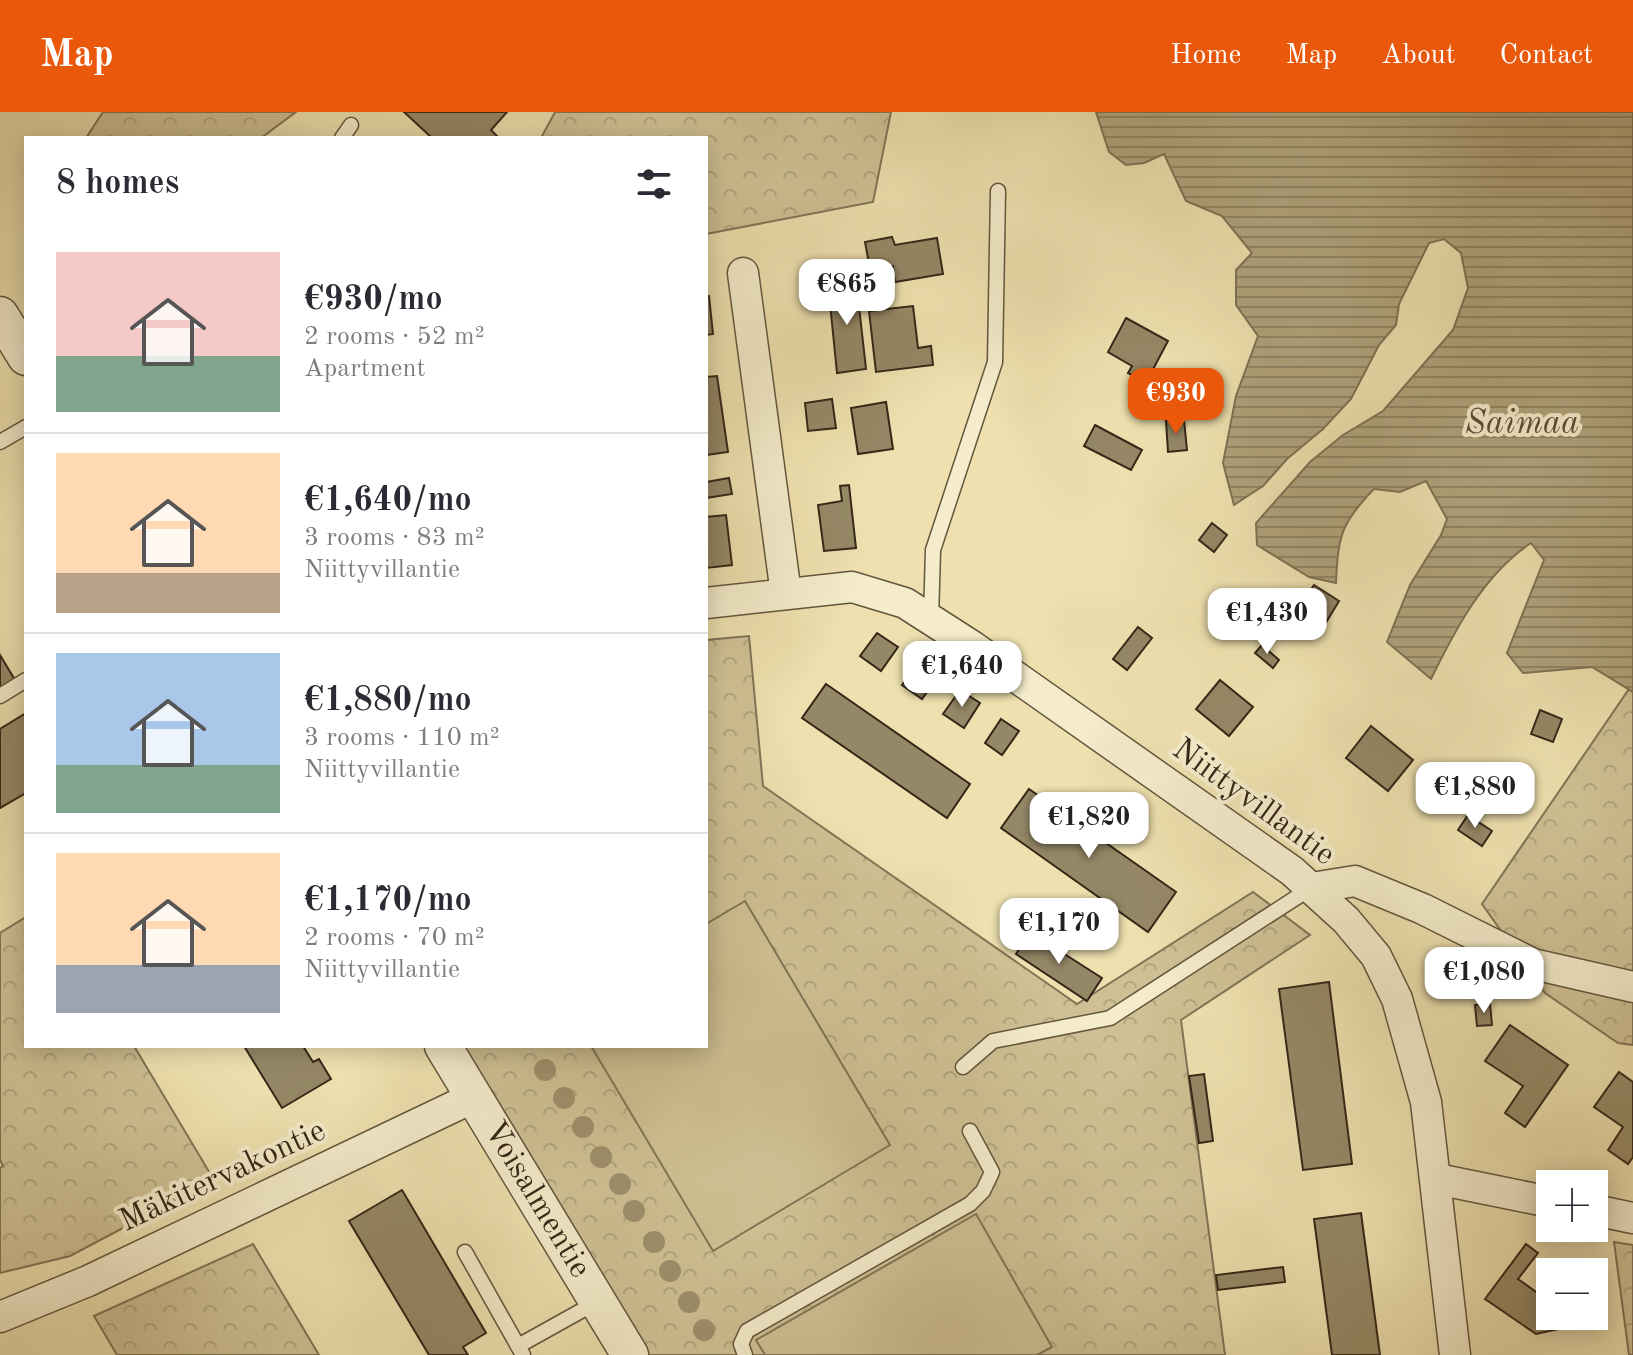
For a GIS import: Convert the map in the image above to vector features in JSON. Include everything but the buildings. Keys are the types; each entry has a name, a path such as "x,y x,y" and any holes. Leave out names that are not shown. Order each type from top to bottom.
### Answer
{"street":[{"path":"743,273 786,594"},
{"name":"Niittyvillantie","path":"708,603 852,587 905,603 1292,871 1346,920 1376,956 1397,999 1426,1102 1455,1355"},
{"path":"1312,888 1355,881 1423,909 1533,964 1633,987"},
{"name":"Voisalmentie","path":"444,1048 630,1355"},
{"name":"Mäkitervakontie","path":"0,1317 88,1281 474,1097"},
{"path":"1437,1179 1536,1199"},
{"path":"1608,1213 1633,1218"}],"lane":[{"path":"343,136 351,125"},
{"path":"931,619 933,550 995,362 998,191"},
{"path":"0,442 24,428"},
{"path":"0,696 24,681"},
{"path":"963,1067 993,1041 1110,1018 1312,888"},
{"path":"745,1355 741,1344 747,1331 970,1204 983,1191 992,1172 970,1131"},
{"path":"465,1252 520,1350 598,1302"}],"green space":[{"path":"103,112 296,112 264,136 87,136"},
{"path":"555,112 891,112 873,202 708,234 708,136 542,136"},
{"path":"749,636 763,786 1077,1004 1253,892 1310,935 1181,1020 1225,1355 649,1355 461,1048 708,1048 708,640"},
{"path":"1629,689 1633,692 1633,1045 1618,1043 1545,993 1482,904"},
{"path":"745,901 890,1145 713,1251 592,1048 708,1048 708,923"},
{"path":"24,918 24,1048 135,1048 214,1180 70,1256 0,1273 0,1168 3,1166 0,1160 0,933"},
{"path":"976,1214 1052,1347 1037,1355 765,1355 756,1340"},
{"path":"1614,1242 1633,1245 1633,1355 1629,1355"},
{"path":"253,1244 319,1355 117,1355 94,1316"}],"water":[{"name":"Saimaa","path":"1096,112 1633,112 1633,692 1592,667 1523,673 1507,653 1544,560 1531,543 1499,570 1472,604 1431,679 1387,642 1410,585 1441,535 1447,519 1426,481 1400,492 1374,489 1354,511 1340,542 1336,583 1309,577 1257,545 1256,523 1310,462 1343,435 1383,411 1453,330 1468,288 1461,253 1444,239 1429,243 1399,304 1396,325 1379,345 1351,399 1263,486 1234,505 1223,463 1236,396 1258,336 1236,305 1236,270 1252,253 1222,216 1186,201 1164,154 1144,163 1126,165 1109,152"}]}
